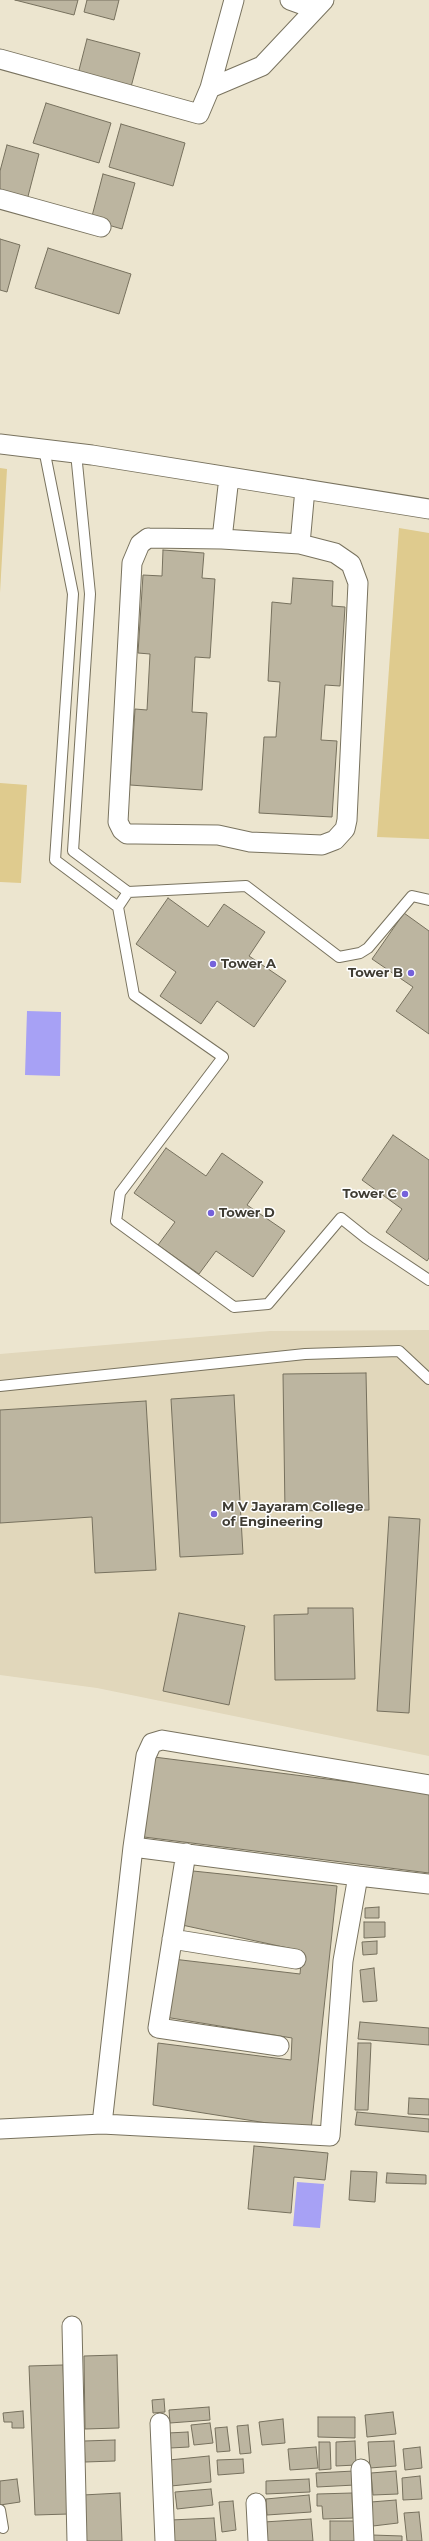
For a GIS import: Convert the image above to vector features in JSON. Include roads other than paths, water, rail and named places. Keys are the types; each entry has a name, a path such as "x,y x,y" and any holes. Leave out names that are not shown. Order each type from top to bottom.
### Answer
{"street":[{"path":"0,59 199,114 210,88 234,0"},
{"path":"290,0 319,5"},
{"path":"210,88 262,66 319,5"},
{"path":"0,199 101,227"},
{"path":"0,444 76,453 429,509"},
{"path":"222,539 229,477"},
{"path":"300,544 305,489"},
{"path":"148,538 222,539 300,544 321,548 344,558 355,572 358,583 345,830 335,840 322,845 250,842 218,835 127,834 122,830 118,822 132,563 140,544 148,538"},
{"path":"102,2124 133,1847 146,1756 152,1743 162,1740 429,1786"},
{"path":"133,1847 429,1884"},
{"path":"186,1854 158,2028 279,2046"},
{"path":"0,2129 102,2124 330,2136 343,1961 358,1876"},
{"path":"172,1939 296,1959"},
{"path":"72,2326 77,2541"},
{"path":"160,2424 166,2541"},
{"path":"361,2470 364,2541"},
{"path":"256,2503 258,2541"}],"lane":[{"path":"44,449 73,594 55,860 118,907 134,995 223,1057 120,1193 116,1221 234,1307 268,1304 341,1218 366,1238 429,1280"},
{"path":"76,453 90,594 73,851 128,892 246,886 339,957 360,953 368,948 412,896 429,900"},
{"path":"118,907 128,892"},
{"path":"0,1386 305,1354 399,1350 429,1378"},
{"path":"0,2510 3,2528"}],"place":[{"name":"Tower A","path":"213,964"},
{"name":"Tower B","path":"411,973"},
{"name":"Tower C","path":"405,1194"},
{"name":"Tower D","path":"211,1213"},
{"name":"M V Jayaram College of Engineering","path":"214,1514"}]}
